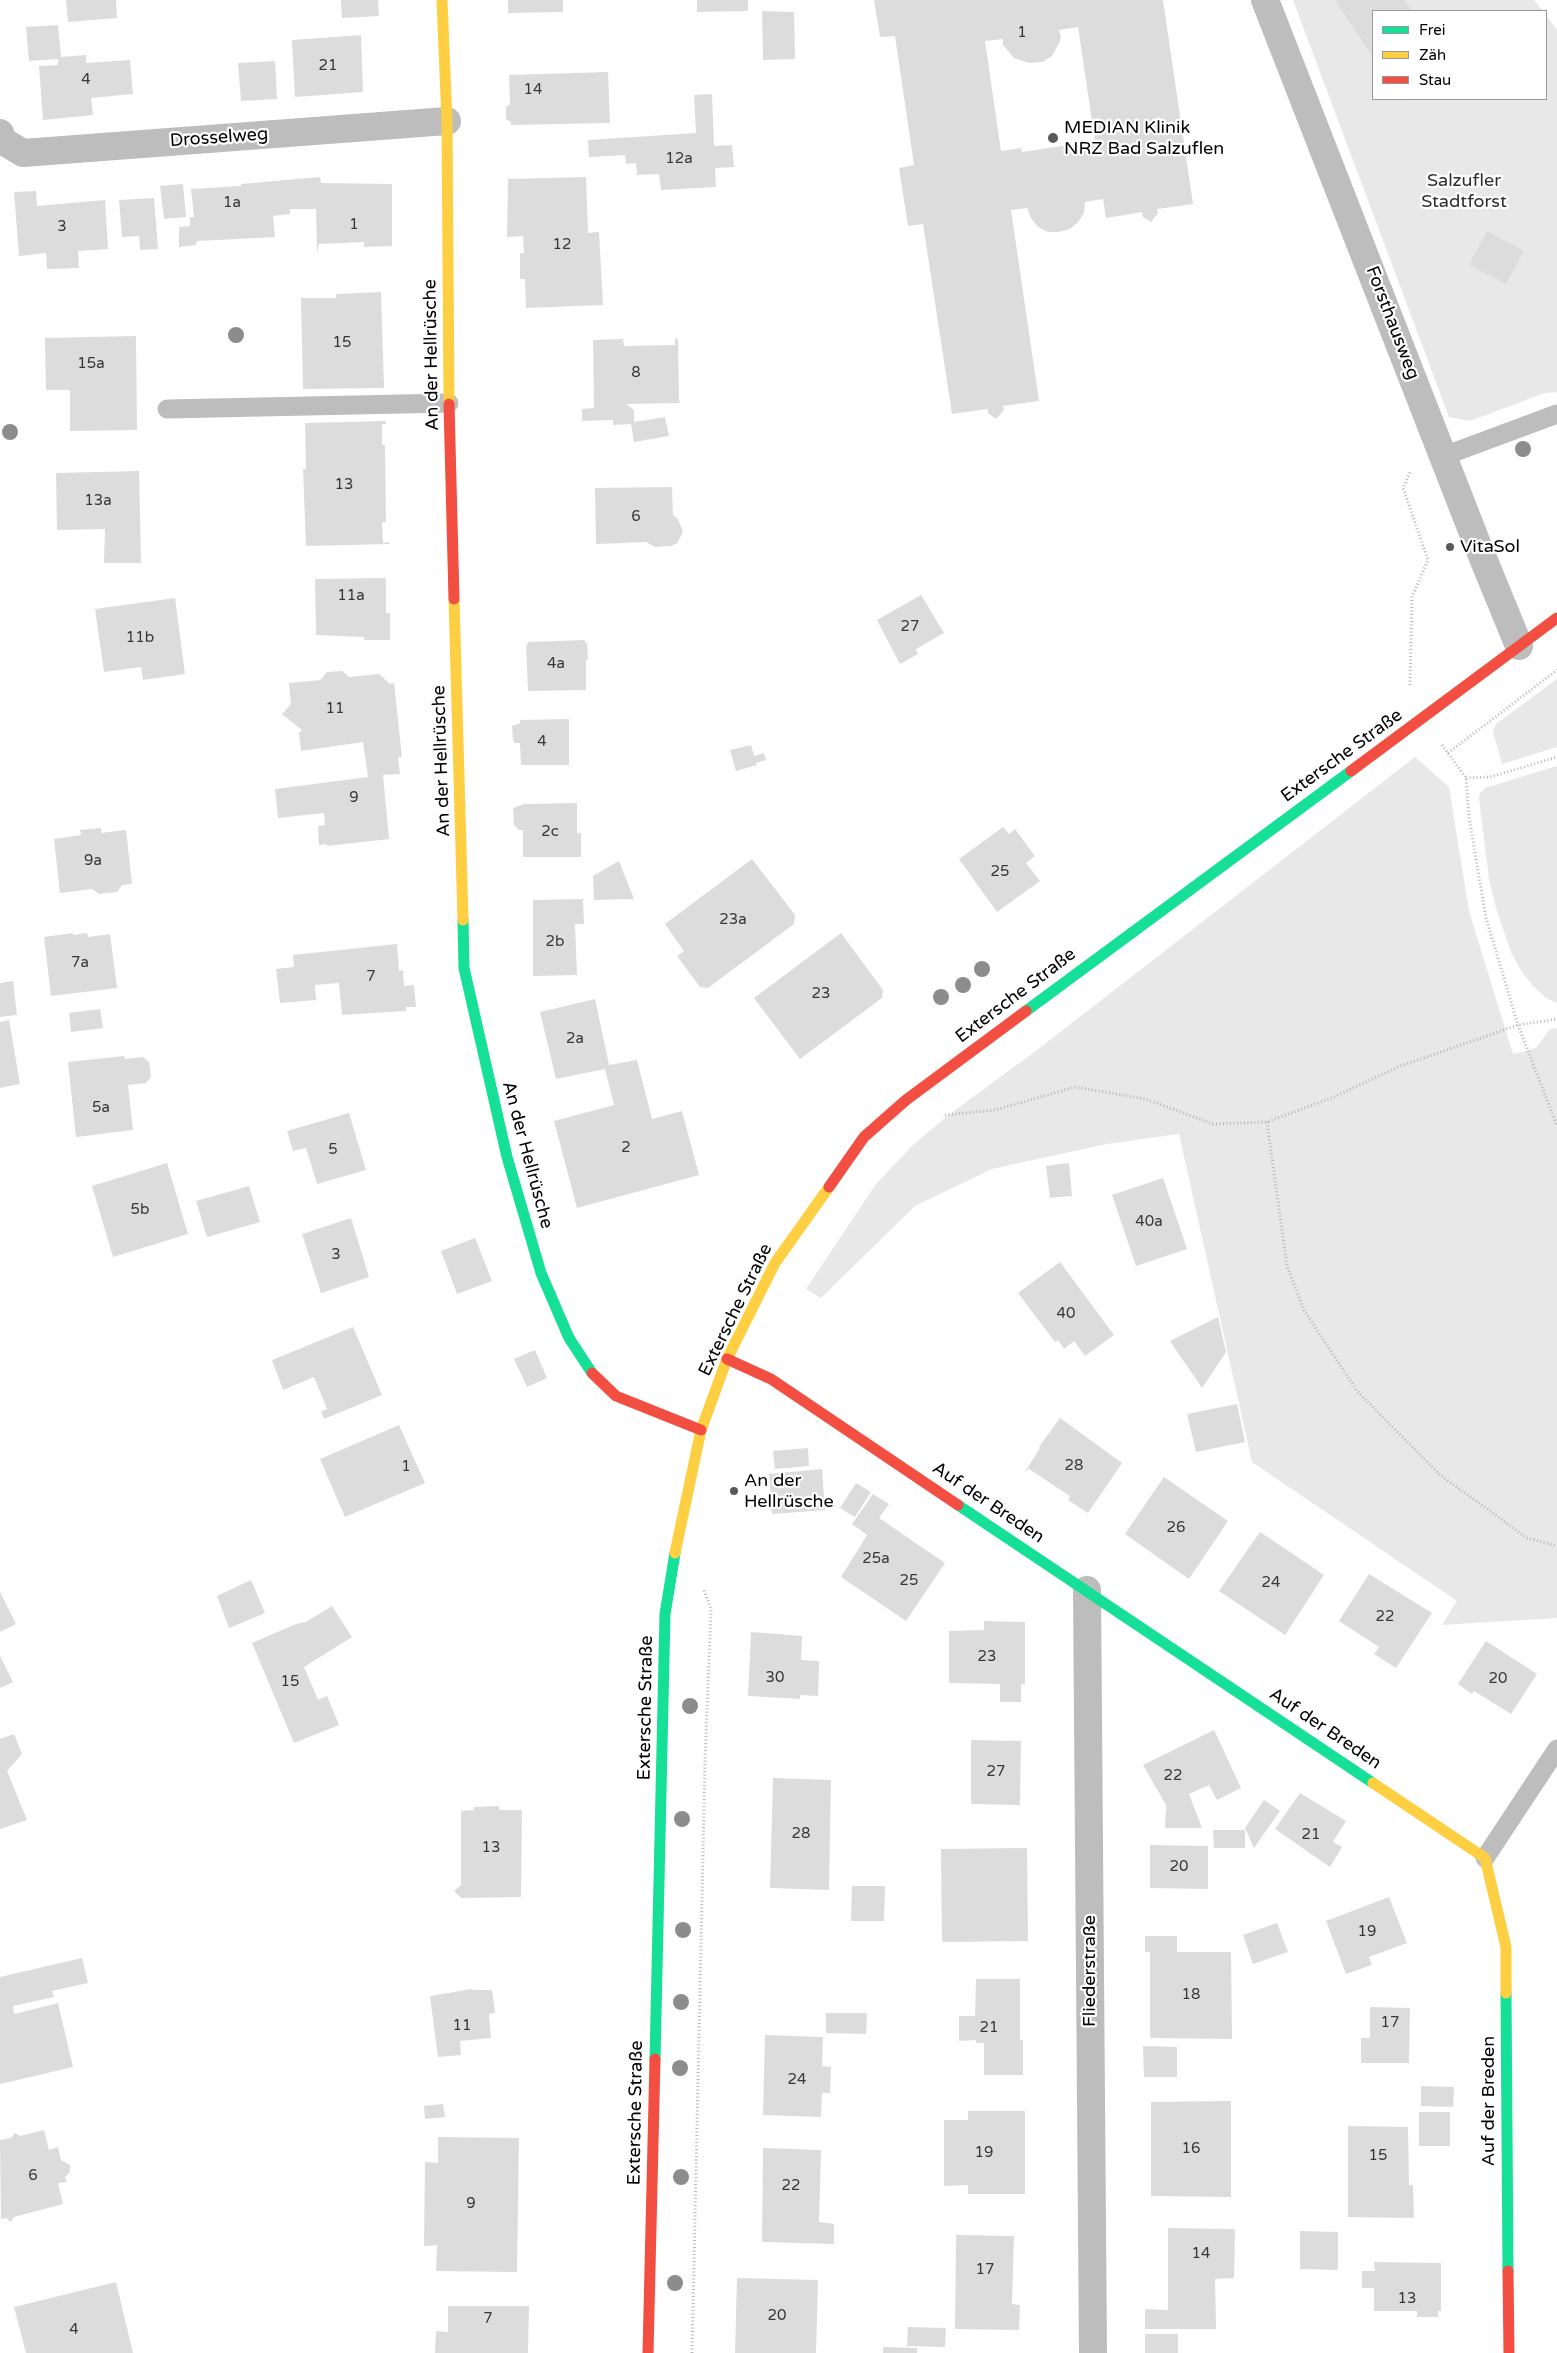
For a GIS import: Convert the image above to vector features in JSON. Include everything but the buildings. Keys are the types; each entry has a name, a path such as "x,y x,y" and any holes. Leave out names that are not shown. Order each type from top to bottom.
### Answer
{"street":[{"name":"An der Hellrüsche","path":"442,0 447,121 449,403 464,968 508,1157 542,1273 569,1338 595,1378 616,1396 701,1430"},
{"name":"Forsthausweg","path":"1265,0 1519,646"},
{"name":"Drosselweg","path":"0,133 2,141 23,153 447,121"},
{"name":"Extersche Straße","path":"648,2353 665,1614 680,1523 701,1430 727,1359 775,1263 864,1138 906,1100 998,1030 1557,618"},
{"name":"Auf der Breden","path":"727,1359 771,1379 1485,1858 1506,1947 1508,2353"},
{"name":"Fliederstraße","path":"1087,1590 1093,2353"}],"lane":[{"path":"167,409 449,403"},
{"path":"1444,456 1557,414"},
{"path":"1485,1858 1557,1749"}],"path":[{"path":"1431,423 1403,488 1428,560 1412,597 1409,701 1466,778 1469,817 1486,918 1518,1025 1557,1126"},
{"path":"1448,753 1557,670"},
{"path":"1466,778 1490,777 1557,757"},
{"path":"906,1100 946,1114 995,1110 1075,1087 1146,1099 1213,1124 1267,1122 1334,1097 1398,1067 1518,1025 1557,1019"},
{"path":"1267,1122 1287,1266 1304,1310 1357,1391 1439,1474 1527,1538 1557,1546"},
{"path":"692,2353 704,1762 711,1609 702,1583"}],"green space":[{"name":"Salzufler Stadtforst","path":"1293,0 1534,0 1542,10 1372,10 1372,100 1547,100 1547,16 1557,30 1557,392 1545,393 1470,421 1449,417"},
{"path":"1557,679 1557,747 1502,764 1493,732 1496,724"},
{"path":"1415,757 1449,787 1469,911 1513,1054 1536,1048 1550,1029 1557,1028 1557,1618 1442,1625 1457,1601 1252,1462 1179,1134 1107,1144 992,1169 915,1206 821,1298 806,1289 876,1184 913,1145 946,1117 1037,1050"},
{"path":"1557,766 1557,1003 1546,998 1534,987 1522,972 1511,952 1496,908 1489,879 1479,799 1480,793 1485,788"}],"traffic: fast":[{"path":"1026,1011 1351,771"},
{"path":"463,920 464,968 507,1157 541,1273 569,1338 592,1373"},
{"path":"958,1505 1373,1783"},
{"path":"655,2059 665,1614 675,1553"},
{"path":"1506,1993 1508,2271"}],"traffic: slow":[{"path":"442,0 447,121 449,404"},
{"path":"454,599 463,920"},
{"path":"675,1553 701,1430 727,1359 775,1263 829,1187"},
{"path":"1373,1783 1485,1858 1506,1947 1506,1993"}],"traffic: jam":[{"path":"449,404 454,599"},
{"path":"1351,771 1557,618"},
{"path":"829,1187 864,1137 906,1100 1026,1011"},
{"path":"727,1359 771,1379 958,1505"},
{"path":"592,1373 616,1396 701,1430"},
{"path":"648,2353 655,2059"},
{"path":"1508,2271 1509,2353"}],"place":[{"name":"MEDIAN Klinik NRZ Bad Salzuflen","path":"1053,138"},
{"name":"VitaSol","path":"1450,547"},
{"name":"An der Hellrüsche","path":"734,1491"}]}
